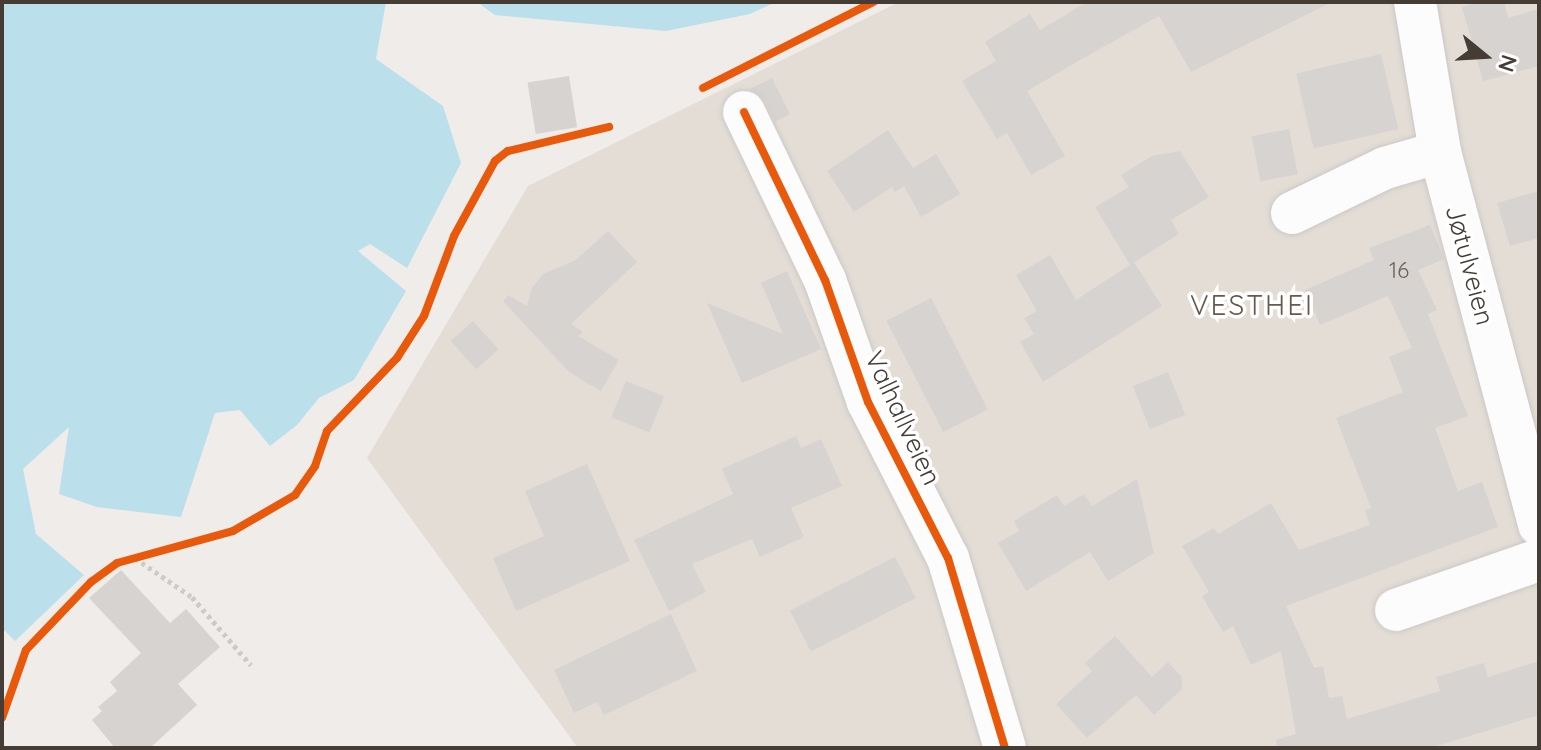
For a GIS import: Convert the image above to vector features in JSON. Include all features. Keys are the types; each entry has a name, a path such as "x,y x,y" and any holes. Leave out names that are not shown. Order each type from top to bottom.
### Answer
{"street":[{"name":"Jøtulveien","path":"1415,2 1440,152 1539,525"},
{"name":"Valhallveien","path":"744,112 825,280 868,402 948,558 1005,748"},
{"path":"1292,213 1385,168 1440,152"},
{"path":"1396,610 1539,560"}],"path":[{"path":"130,560 149,555"},
{"path":"130,560 192,597 251,665"}],"shaded area":[{"path":"899,2 1539,2 1539,748 578,748 367,458 528,186"}],"water":[{"path":"2,2 386,2 376,59 443,106 461,163 407,268 370,244 358,251 406,291 354,380 319,398 297,425 270,446 240,410 215,413 181,517 97,507 59,494 69,427 23,469 36,534 84,575 15,641 2,628"},
{"path":"477,2 776,2 750,14 666,31 495,15"}],"building":[{"path":"1087,2 1332,2 1191,72 1159,16 1080,60 1027,91 1065,156 1031,175 1007,133 997,139 962,81 996,61 985,42 1030,14 1040,30"},
{"path":"1480,2 1504,2 1508,18 1539,9 1539,66 1483,81 1462,7"},
{"path":"1381,54 1398,129 1314,149 1296,74"},
{"path":"569,76 577,127 536,134 528,83"},
{"path":"772,78 790,114 775,122 765,101 750,89"},
{"path":"1289,129 1298,174 1260,181 1252,136"},
{"path":"888,130 913,168 936,154 960,194 921,217 904,186 895,192 892,187 854,212 827,171"},
{"path":"1180,151 1209,197 1171,220 1179,234 1130,265 1095,207 1129,187 1121,175 1152,156"},
{"path":"1539,191 1539,238 1510,246 1497,203"},
{"path":"1430,225 1444,259 1418,270 1437,310 1428,314 1468,416 1435,428 1458,491 1482,482 1498,527 1286,606 1314,668 1323,666 1329,698 1342,696 1347,719 1440,691 1436,677 1459,670 1484,663 1488,677 1539,661 1539,715 1430,748 1277,748 1276,740 1296,734 1281,651 1251,665 1233,626 1223,632 1202,596 1209,592 1182,546 1214,528 1218,534 1271,503 1299,550 1370,525 1365,510 1371,508 1336,418 1403,392 1389,357 1412,348 1388,296 1320,325 1305,290 1374,260 1369,248"},
{"path":"608,231 637,262 571,324 583,332 578,336 619,360 601,391 569,372 503,301 508,295 527,306 532,288 543,274 576,260"},
{"path":"1050,255 1076,300 1134,262 1162,306 1043,382 1020,342 1034,334 1024,318 1037,311 1016,275"},
{"path":"787,271 821,349 742,383 707,303 783,334 761,283"},
{"path":"931,298 988,409 943,432 886,321"},
{"path":"473,321 498,349 476,369 451,341"},
{"path":"1168,372 1185,415 1150,429 1133,386"},
{"path":"626,381 664,396 649,433 611,417"},
{"path":"796,436 801,448 821,439 842,486 791,508 804,537 760,557 752,539 692,564 706,592 669,611 634,540 733,494 722,469"},
{"path":"587,464 630,561 516,611 493,558 544,536 525,491"},
{"path":"1137,479 1154,553 1108,581 1090,552 1026,591 998,543 1019,531 1014,521 1057,495 1064,506 1084,494 1092,506"},
{"path":"895,557 916,598 811,652 790,611"},
{"path":"121,570 170,623 186,609 220,647 178,684 197,705 150,748 115,748 92,720 102,711 98,707 117,691 110,682 141,653 89,598"},
{"path":"671,614 697,671 604,715 597,702 574,713 554,670"},
{"path":"1115,636 1152,677 1168,662 1182,677 1182,689 1154,715 1136,695 1087,738 1056,704 1092,671 1085,663"}],"cycle path":[{"path":"703,88 873,2"},
{"path":"744,112 825,280 868,402 948,558 1005,748"},
{"path":"2,718 26,650 91,582 117,563 233,531 295,495 315,466 327,431 397,358 424,316 454,236 495,161 508,151 609,127"}],"district":[{"name":"VESTHEI","path":"1252,305"}]}
